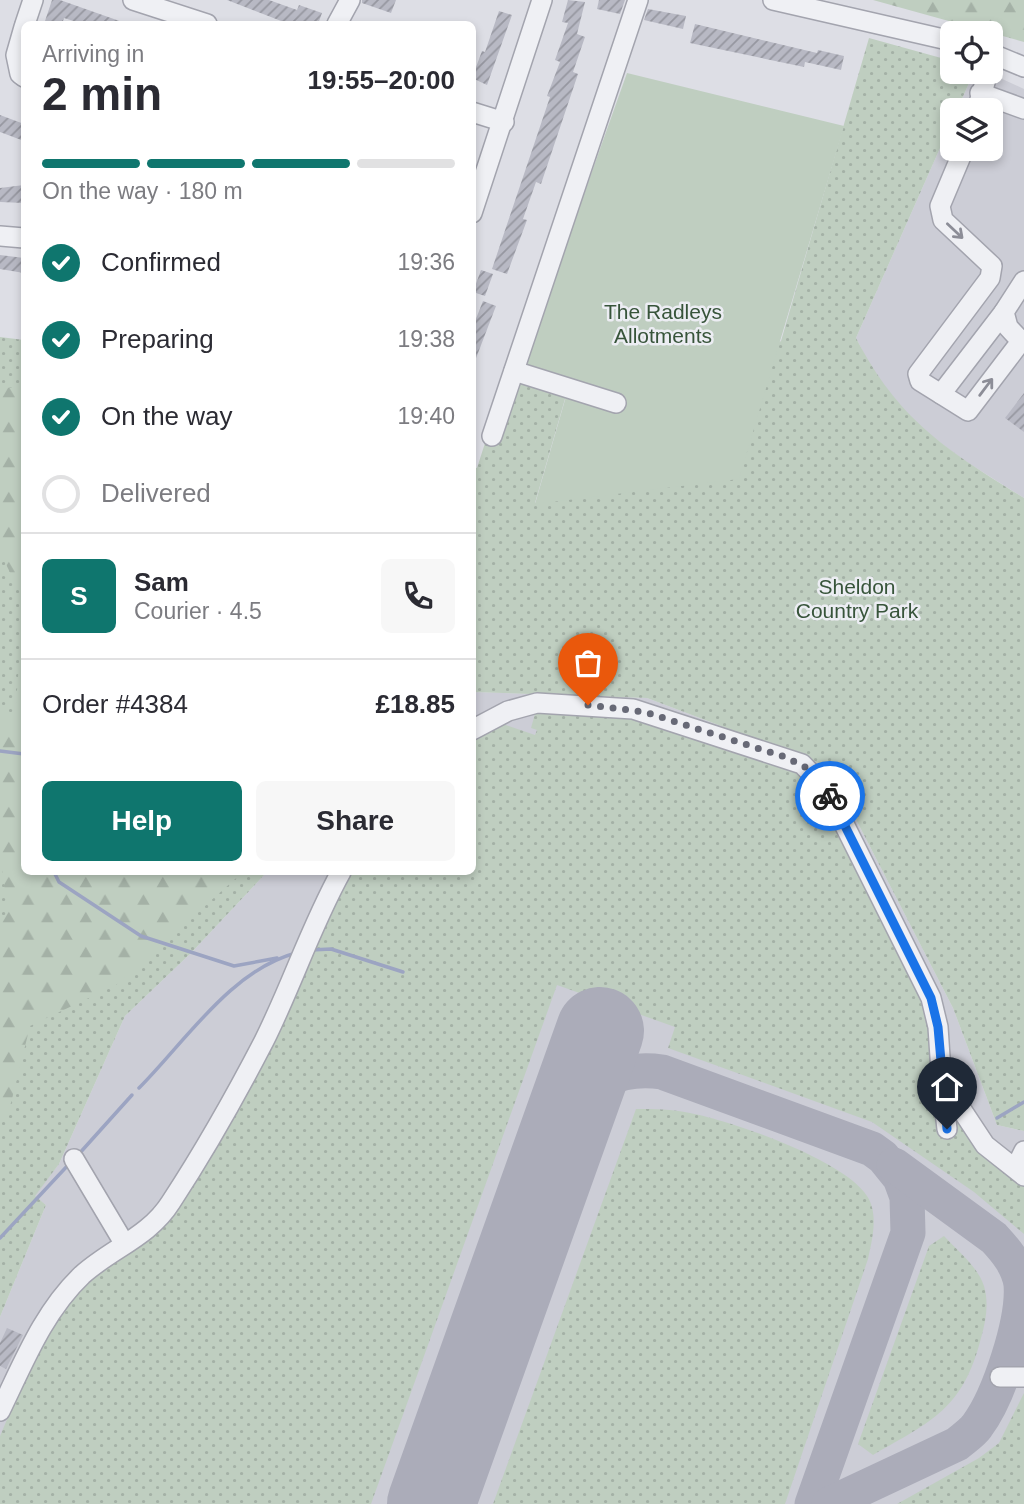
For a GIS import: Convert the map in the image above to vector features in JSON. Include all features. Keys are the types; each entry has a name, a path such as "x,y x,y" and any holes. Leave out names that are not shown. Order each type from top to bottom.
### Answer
{"street":[{"path":"27,21 33,0"},
{"path":"133,0 198,21"},
{"path":"339,21 350,0"},
{"path":"476,202 542,0"},
{"path":"492,436 638,0"},
{"path":"773,0 940,38"},
{"path":"21,39 16,55 21,75"},
{"path":"1003,63 1024,67"},
{"path":"1003,106 1024,109"},
{"path":"476,113 504,122"},
{"path":"941,394 1023,283 992,266 943,220 940,206 959,161"},
{"path":"0,236 21,238"},
{"path":"992,266 990,278 918,374 920,381 968,411 1020,340 1008,327 1004,312"},
{"path":"514,371 616,403"},
{"path":"476,728 508,711 537,703 612,706 645,712 770,752 811,770 827,790 931,998 938,1027 947,1129"},
{"path":"0,1410 46,1318 81,1276 124,1243 146,1232 172,1202 264,1040 306,943 340,875"},
{"path":"941,1072 958,1106 985,1145 999,1158 1021,1165"},
{"path":"74,1159 124,1243"},
{"path":"1000,1377 1024,1377"}],"shaded area":[{"path":"1003,79 1024,89 1024,498 962,459 917,425 875,375 856,338 940,148 940,161 1003,161 1003,98 962,98 969,84 1003,84"},
{"path":"476,692 647,698 829,767 953,1008 997,1125 1024,1131 1024,1504 0,1504 0,1317 46,1205 34,1196 59,1164 125,1016 191,953 264,875 476,875"}],"green space":[{"path":"873,0 1024,0 1024,42 1003,36 1003,21 948,21"},
{"name":"Sheldon Country Park","path":"869,38 940,58 940,84 969,84 962,98 940,98 940,148 856,338 872,367 890,391 927,431 971,464 1024,498 1024,1131 997,1125 953,1008 829,767 647,698 476,692 476,468 503,387 518,380 567,392 535,503 781,341"},
{"name":"The Radleys Allotments","path":"627,73 844,126 739,479 535,504 567,393 518,380"},
{"path":"0,337 21,340 21,875 264,875 191,953 125,1016 59,1164 35,1196 46,1205 0,1317"},
{"path":"21,387 21,595 0,552 0,388"},
{"path":"21,639 21,875 240,875 116,985 30,1026 11,1103 0,1123 0,924 8,912 0,856 0,716 15,716"},
{"path":"536,710 652,718 813,779 921,988 937,1066 1004,1171 1024,1186 1024,1234 974,1192 872,1122 668,1048 675,1027 557,985 371,1504 0,1504 0,1436 45,1330 76,1291 155,1230 344,875 476,875 476,733 497,722 535,735 537,730 531,728"},
{"path":"636,1109 670,1110 709,1117 786,1144 836,1169 855,1182 871,1203 874,1227 868,1259 785,1504 493,1504"},
{"path":"944,1236 977,1272 986,1292 983,1332 974,1362 965,1381 942,1410 928,1422 873,1455 858,1444 929,1246"},
{"path":"1024,1393 1024,1504 897,1504 979,1458 999,1443"}],"building":[{"path":"52,0 60,0 120,21 74,21 64,18 63,21 45,21"},
{"path":"227,0 269,0 297,10 299,5 322,13 319,21 281,21"},
{"path":"362,0 396,0 391,13 362,3"},
{"path":"568,0 585,2 577,34 585,37 573,72 578,74 541,184 536,182 523,219 527,220 507,274 492,269 560,62 555,60 568,23 562,22"},
{"path":"599,0 625,0 620,14 597,9"},
{"path":"648,9 686,16 683,29 644,20"},
{"path":"499,11 512,15 487,85 476,80 476,67 482,51 485,52"},
{"path":"695,24 817,53 818,50 844,56 841,70 805,62 804,67 690,43"},
{"path":"0,115 21,123 21,140 0,132"},
{"path":"21,185 21,203 0,202 0,188"},
{"path":"0,255 21,258 21,272 0,269"},
{"path":"481,270 493,274 485,296 476,293"},
{"path":"483,301 496,306 476,358 476,319"},
{"path":"1024,393 1024,432 1005,418"},
{"path":"7,1328 23,1335 6,1369 0,1366 0,1343"}],"waterway":[{"path":"0,751 21,754"},
{"path":"56,875 59,882 141,936 234,966 277,958"},
{"path":"311,950 331,949 403,972"},
{"path":"139,1088 230,991 272,962 296,953"},
{"path":"78,1155 132,1095"},
{"path":"997,1118 1024,1102"},
{"path":"0,1238 70,1163"}],"taxiway":[{"path":"573,1107 591,1089 613,1077 636,1071 662,1072 872,1149 883,1157 900,1178 907,1197 908,1233 812,1504"},
{"path":"829,1504 957,1444 973,1431 994,1397 1008,1358 1018,1317 1021,1284 1014,1265 1003,1248 994,1238 894,1165"}],"runway":[{"path":"431,1504 600,1031"}],"way so far":[{"path":"588,705 645,712 785,757 811,770 830,796"}],"route":[{"path":"830,796 931,998 938,1027 947,1129"}]}
